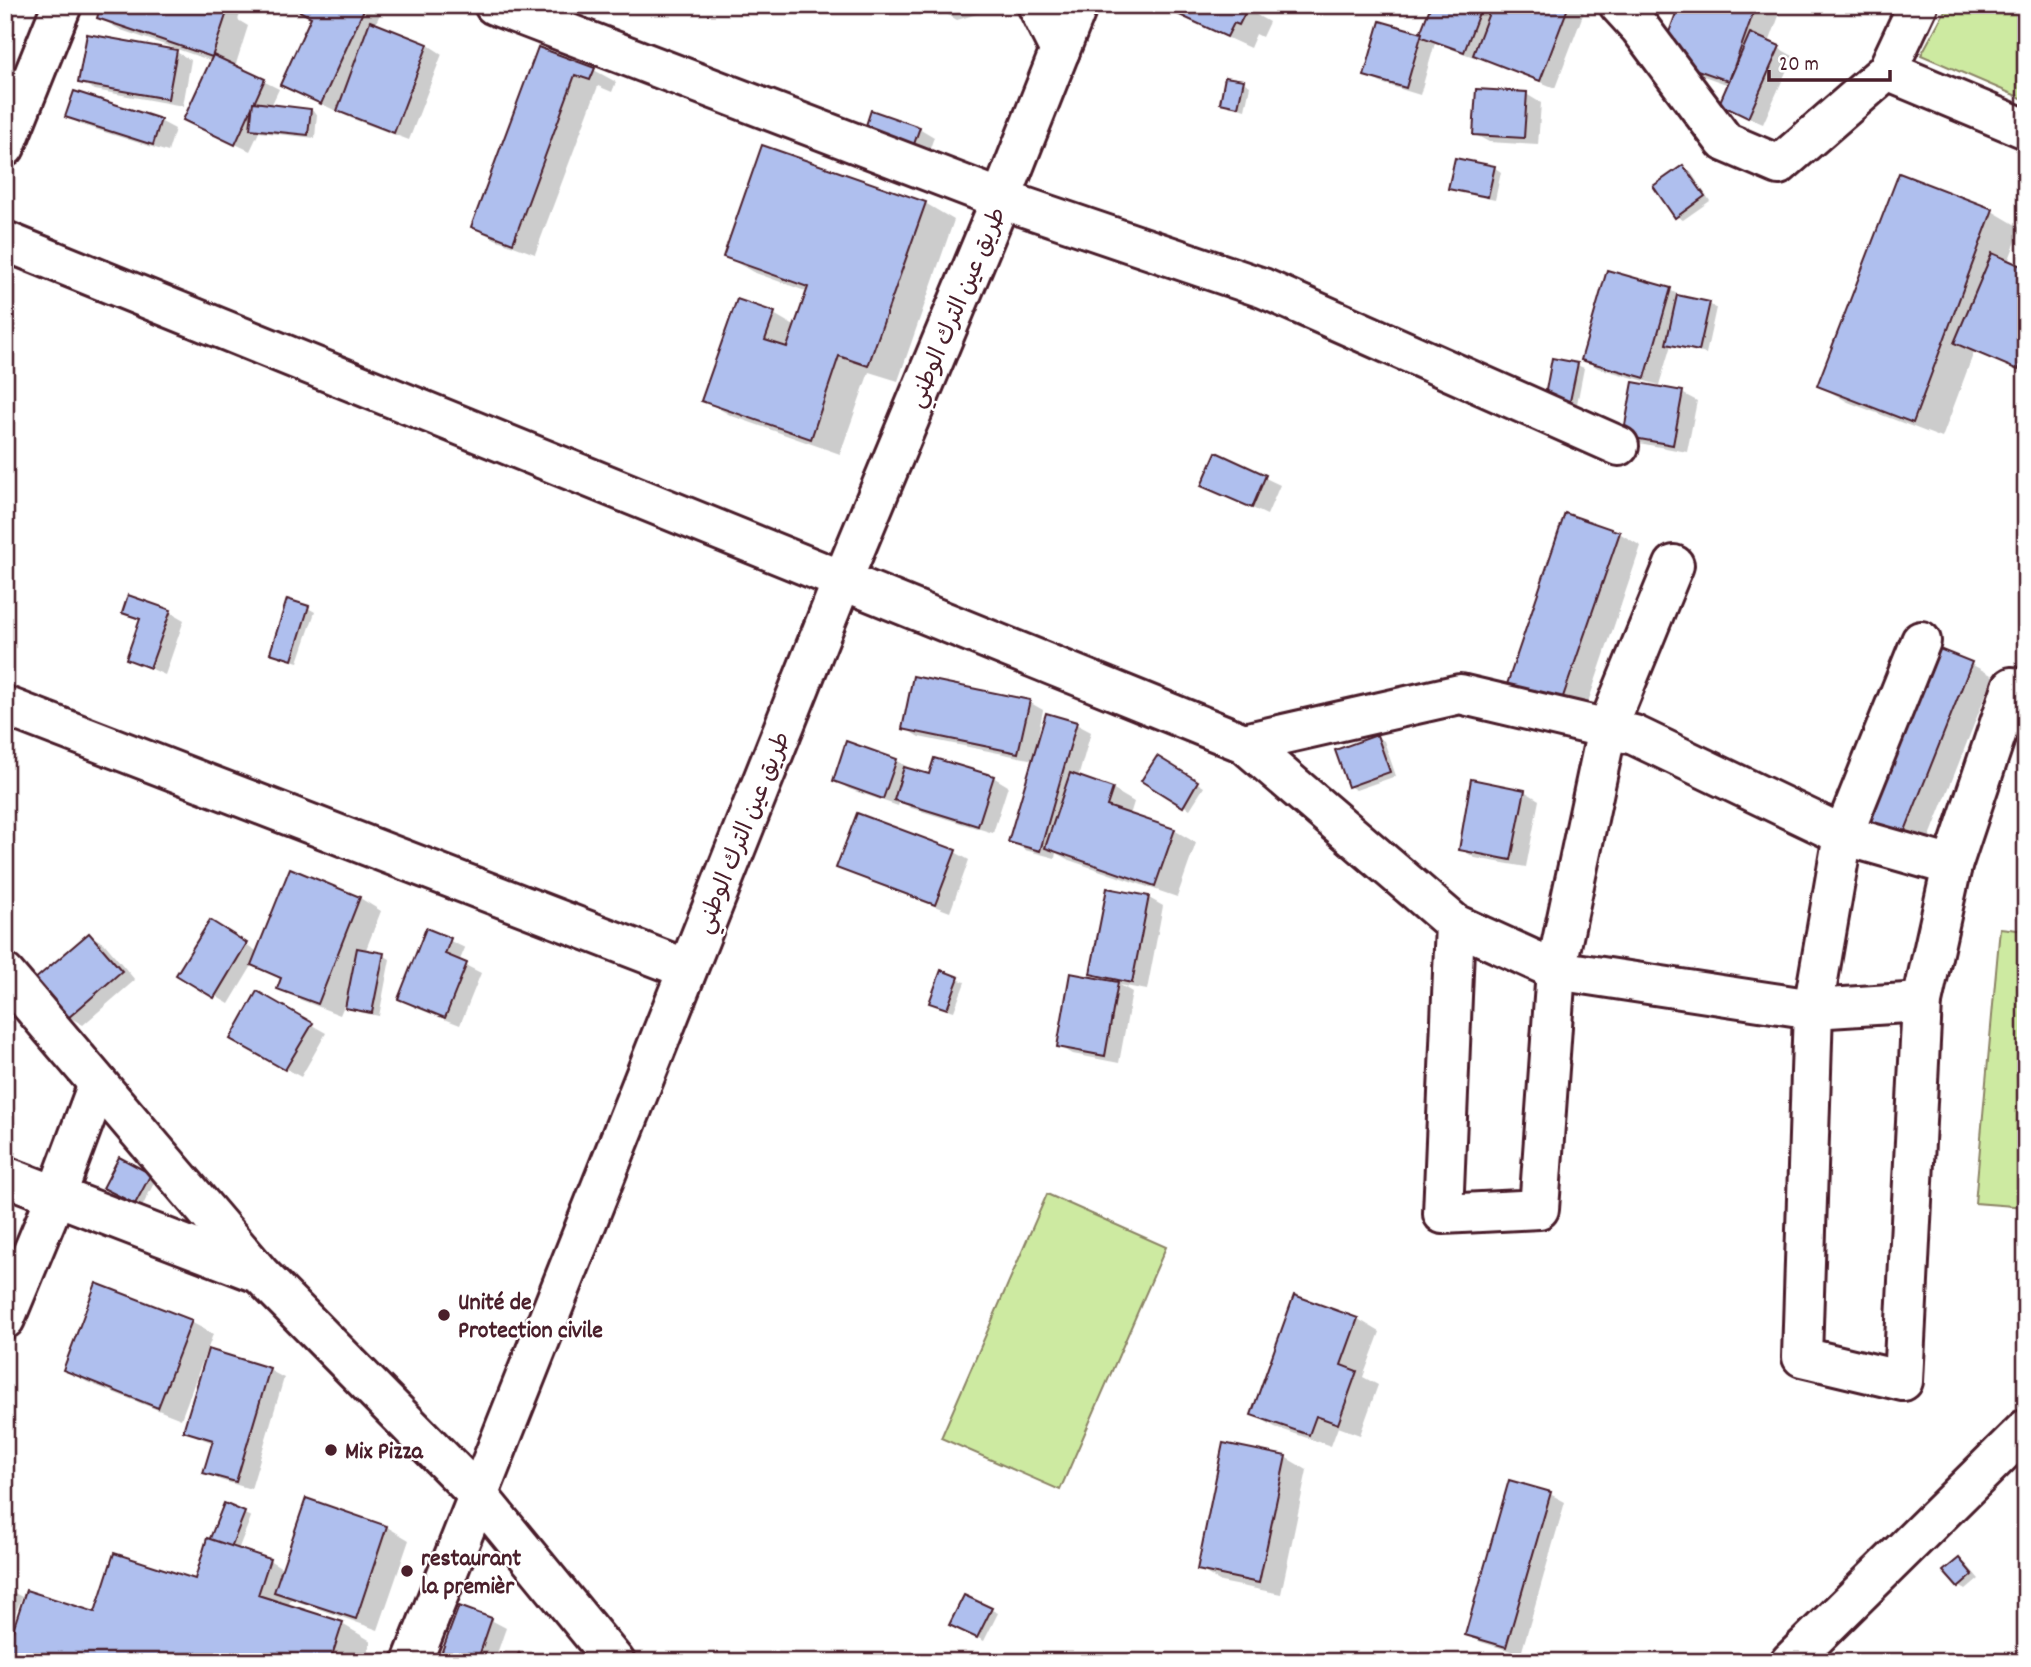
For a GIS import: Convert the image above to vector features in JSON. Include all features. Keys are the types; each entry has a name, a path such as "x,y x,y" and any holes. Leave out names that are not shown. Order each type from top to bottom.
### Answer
{"street":[{"path":"5,147 62,5"},
{"path":"494,5 1001,199 1264,288 1619,446"},
{"path":"1037,5 1060,51"},
{"name":"طريق عين الترك الوطني","path":"418,1655 478,1495 842,581 1001,199 1078,5"},
{"path":"1619,5 1640,28 1725,142 1779,165 1887,71 1918,5"},
{"path":"1887,71 2026,129"},
{"path":"5,241 1244,743 1455,924 1556,970 1813,1009 1922,1002"},
{"path":"1455,924 1443,1214 1539,1209 1556,970 1607,729 1674,565"},
{"path":"1921,641 1843,835 1813,1009 1802,1357 1903,1381 1922,1002 1952,866 2012,687"},
{"path":"1244,743 1460,694 1634,735 1843,835 1952,866"},
{"path":"5,706 687,969"},
{"path":"5,974 260,1274 478,1495 615,1662"},
{"path":"5,1319 99,1084"},
{"path":"5,1176 260,1274"},
{"path":"1790,1662 2026,1429"}],"green space":[{"path":"1948,5 2026,5 2026,100 1921,55"},
{"path":"2000,928 2026,931 2026,1207 1975,1203"},
{"path":"1047,1194 1166,1247 1060,1490 941,1438"}],"building":[{"path":"101,5 217,5 216,8 227,12 212,57 97,18"},
{"path":"299,5 366,5 321,104 280,85 311,17 297,10"},
{"path":"939,5 967,5 941,13"},
{"path":"1158,5 1248,7 1239,25 1234,23 1227,37"},
{"path":"1431,5 1482,5 1464,52 1419,36"},
{"path":"1492,5 1569,5 1540,81 1473,55"},
{"path":"1679,5 1756,5 1729,81 1660,57"},
{"path":"370,21 428,44 394,133 337,111"},
{"path":"1380,21 1422,33 1406,88 1364,76"},
{"path":"1750,33 1780,46 1748,118 1719,104"},
{"path":"87,34 177,50 168,99 78,83"},
{"path":"538,47 595,68 590,80 575,75 513,243 471,227"},
{"path":"213,55 265,79 235,145 183,120"},
{"path":"1225,77 1244,80 1238,107 1220,103"},
{"path":"1476,89 1527,92 1524,138 1473,135"},
{"path":"74,91 161,119 153,145 65,117"},
{"path":"253,102 311,109 308,135 250,129"},
{"path":"871,110 920,127 908,161 860,144"},
{"path":"762,145 926,202 868,366 839,356 811,439 701,401 737,299 775,312 765,340 787,347 808,287 723,257"},
{"path":"1455,158 1495,166 1488,197 1448,189"},
{"path":"1683,165 1705,196 1675,218 1653,186"},
{"path":"1899,173 1993,209 1913,423 1817,386"},
{"path":"1992,253 2026,268 2026,351 2018,370 1954,343"},
{"path":"1607,270 1671,288 1645,378 1581,360"},
{"path":"1677,295 1710,302 1699,351 1666,344"},
{"path":"1552,358 1578,363 1569,406 1544,401"},
{"path":"1633,382 1683,391 1673,445 1623,436"},
{"path":"1216,452 1266,475 1252,508 1201,486"},
{"path":"1565,513 1620,532 1556,717 1502,699"},
{"path":"128,595 171,610 150,668 126,659 140,619 122,613"},
{"path":"287,599 309,606 292,660 270,653"},
{"path":"1917,640 1972,662 1893,861 1838,840"},
{"path":"913,676 1030,700 1018,753 902,729"},
{"path":"1046,713 1077,722 1040,851 1008,842"},
{"path":"1377,735 1390,772 1348,787 1335,750"},
{"path":"846,741 897,759 883,799 833,781"},
{"path":"1157,756 1198,781 1183,807 1141,781"},
{"path":"934,758 994,776 978,826 894,800 904,767 929,774"},
{"path":"1070,773 1113,788 1107,806 1175,829 1155,886 1045,848"},
{"path":"1471,779 1525,790 1511,860 1459,850"},
{"path":"857,813 956,850 935,905 836,868"},
{"path":"290,868 360,897 318,1004 277,989 281,978 251,965"},
{"path":"1107,888 1149,896 1132,983 1090,974"},
{"path":"210,920 247,943 214,998 176,975"},
{"path":"426,928 451,938 445,954 467,963 445,1018 398,999"},
{"path":"89,933 122,971 68,1018 34,980"},
{"path":"357,948 384,953 372,1013 345,1008"},
{"path":"941,970 959,977 947,1009 929,1003"},
{"path":"1070,973 1118,982 1105,1056 1057,1047"},
{"path":"257,991 313,1023 285,1070 230,1039"},
{"path":"119,1157 151,1174 135,1204 103,1188"},
{"path":"96,1283 192,1320 158,1408 63,1370"},
{"path":"1294,1295 1358,1318 1341,1365 1357,1371 1338,1424 1316,1416 1309,1435 1251,1415"},
{"path":"208,1349 270,1368 236,1482 203,1473 213,1440 183,1431"},
{"path":"1223,1443 1286,1456 1259,1583 1197,1570"},
{"path":"1509,1480 1551,1492 1506,1647 1465,1635"},
{"path":"306,1498 387,1526 356,1619 274,1592"},
{"path":"224,1503 245,1512 230,1550 209,1541"},
{"path":"207,1538 270,1559 258,1595 343,1622 330,1662 5,1662 5,1654 26,1590 95,1612 114,1553 195,1579"},
{"path":"1959,1558 1973,1575 1958,1588 1943,1571"},
{"path":"964,1595 992,1608 977,1638 949,1625"},
{"path":"459,1606 492,1618 477,1662 438,1662"},
{"path":"519,1653 527,1662 511,1662"}],"place":[{"name":"Unité de Protection civile","path":"444,1315"},
{"name":"Mix Pizza","path":"331,1450"},
{"name":"restaurant la premièr","path":"407,1571"}]}
